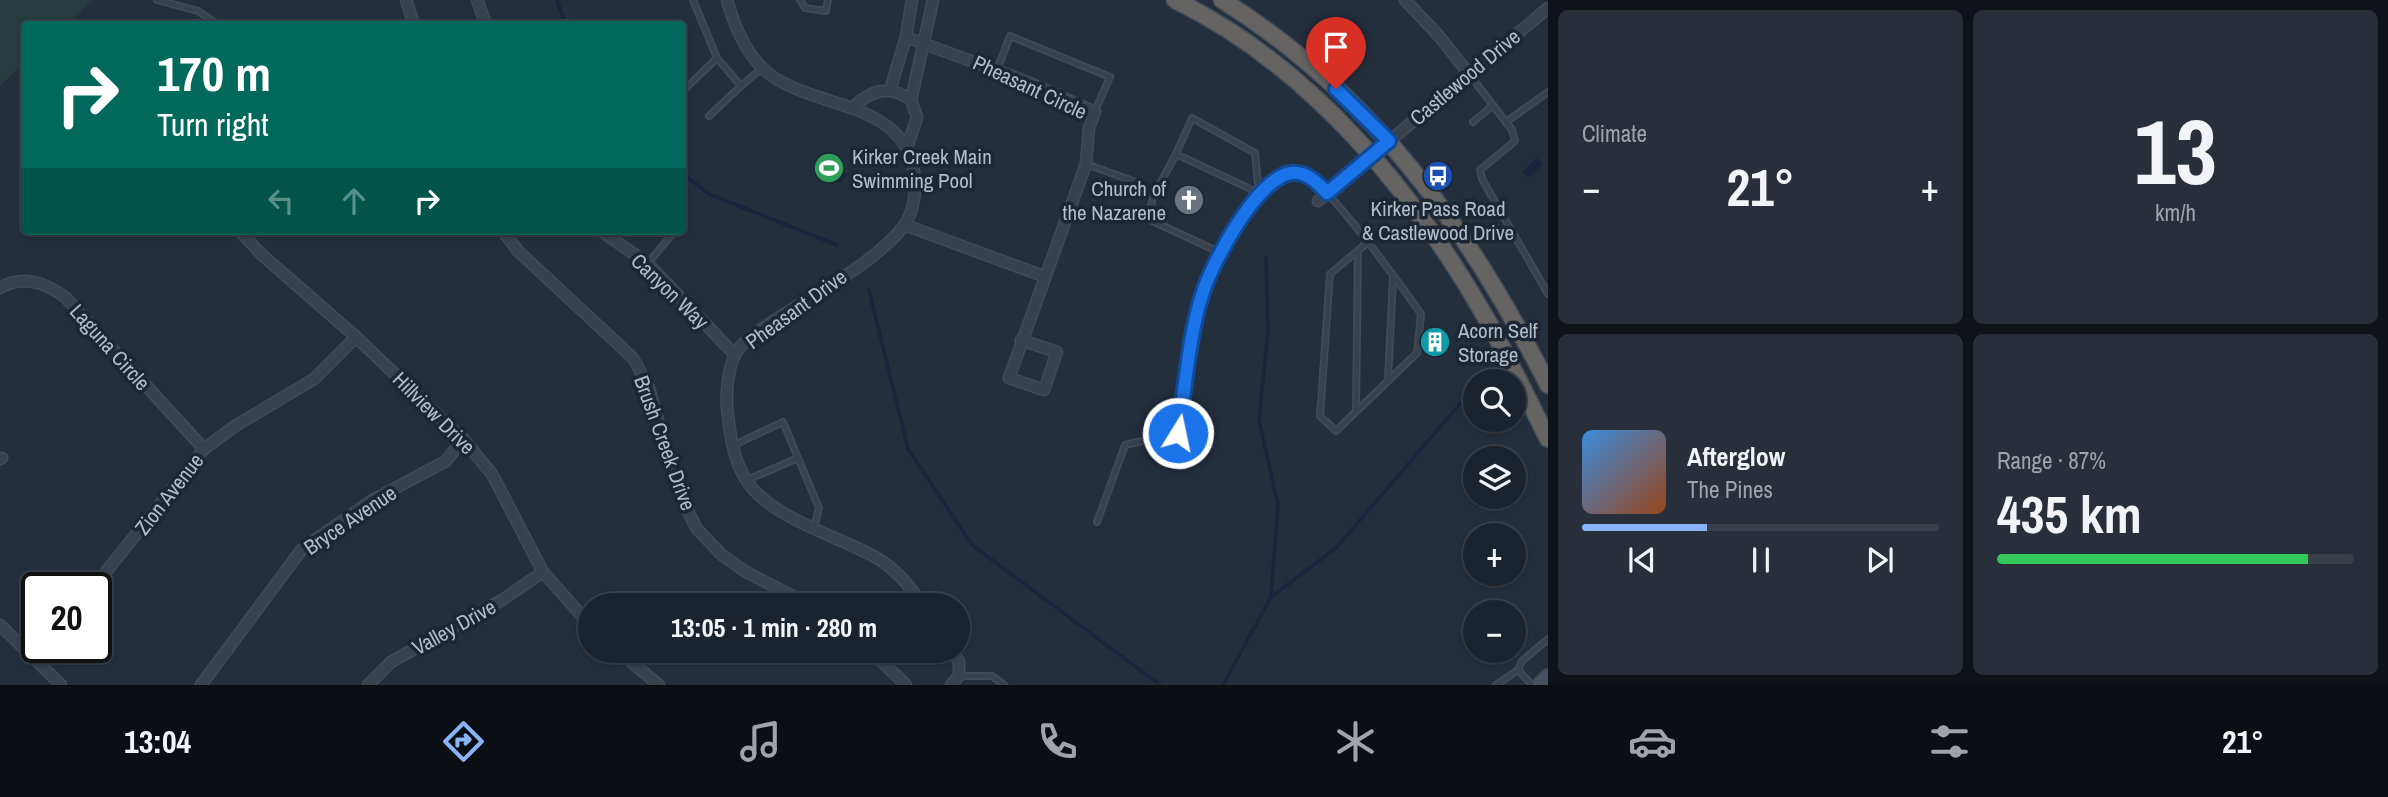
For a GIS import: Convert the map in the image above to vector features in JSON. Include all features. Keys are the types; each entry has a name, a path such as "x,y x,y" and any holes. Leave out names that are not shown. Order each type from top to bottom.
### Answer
{"highway":[{"path":"1175,0 1275,64 1321,104 1372,155 1444,252 1483,314 1548,439"},
{"path":"1222,0 1307,62 1389,141 1475,252 1510,310 1548,385"}],"main road":[{"path":"1539,685 1548,676"}],"street":[{"path":"405,0 413,21"},
{"path":"477,0 485,21"},
{"path":"727,0 751,55 762,68 804,94 852,108 875,91 890,90 911,100"},
{"path":"890,90 906,37 912,0"},
{"name":"Pheasant Drive","path":"907,148 917,117 911,100 926,43 933,0"},
{"path":"1405,0 1439,36 1468,73"},
{"name":"Castlewood Drive","path":"1318,201 1548,8"},
{"name":"Pheasant Circle","path":"906,37 997,70 1095,112 1088,128 1086,164 1043,276 1021,340 1009,378 1044,390 1057,352 1021,340"},
{"name":"Pheasant Drive","path":"852,108 889,127 907,148 914,171 915,199 905,225 886,245 748,340 734,355 727,398 731,446 746,480 769,504 878,558 907,583 914,593"},
{"path":"905,225 1043,276"},
{"name":"Hillview Drive","path":"244,235 463,439 492,474 543,572 578,611"},
{"name":"Brush Creek Drive","path":"506,235 518,251 633,358 649,388 678,492 697,528 722,555 746,572 787,593"},
{"name":"Canyon Way","path":"607,235 647,263 734,355"},
{"name":"Laguna Circle","path":"0,288 29,280 50,285 65,297 204,449"},
{"name":"Zion Avenue","path":"106,572 204,449 236,426 314,379 356,337"},
{"name":"Bryce Avenue","path":"201,685 302,549 371,501 446,461 463,439"},
{"name":"Valley Drive","path":"368,685 391,662 502,600 543,572"},
{"path":"0,625 21,640"},
{"path":"44,663 61,685"},
{"path":"632,663 659,685"},
{"path":"883,663 906,685"},
{"path":"951,685 959,676 959,663"}],"lane":[{"path":"157,0 198,11 213,21"},
{"path":"693,0 717,58 741,86"},
{"path":"800,0 805,8 826,12 828,0"},
{"path":"997,70 1010,36 1110,77 1095,112"},
{"path":"686,88 717,58"},
{"path":"709,116 762,68"},
{"path":"1468,73 1506,122 1514,141 1480,170 1482,179 1548,295"},
{"path":"1506,122 1548,92"},
{"path":"1473,122 1493,105"},
{"path":"1221,253 1148,219 1153,197 1192,118 1255,153 1259,194"},
{"path":"1176,154 1259,194"},
{"path":"1086,164 1136,182"},
{"path":"1097,523 1125,445 1178,433 1201,296 1221,253 1259,194 1274,178 1294,172 1306,176 1327,193 1367,243 1393,276 1421,314 1417,353 1335,431 1320,416 1330,274 1367,243"},
{"path":"647,263 672,235"},
{"path":"1356,412 1358,250"},
{"path":"1388,380 1393,276"},
{"path":"731,446 783,422 819,508 814,528"},
{"path":"746,480 798,458"},
{"path":"1496,685 1518,670 1522,661 1548,639"},
{"path":"1518,670 1532,685"},
{"path":"959,676 992,676 1004,685"}],"green space":[{"path":"0,0 93,0 69,21 21,21 21,66 0,86"}],"water":[{"name":"Kirker Creek Main Swimming Pool","path":"826,151 837,164 835,167 848,174 840,183 837,181 833,184 821,174 823,163 819,159"},
{"path":"1537,158 1543,165 1528,178 1522,171"}],"waterway":[{"path":"557,0 564,21"},
{"path":"686,176 709,194 837,245"},
{"path":"1266,258 1268,330 1259,420 1278,505 1271,596"},
{"path":"869,290 908,449 972,545 1160,685"},
{"path":"1223,685 1271,597 1336,548 1463,400"}],"place":[{"name":"Kirker Creek Main Swimming Pool","path":"829,168"},
{"name":"Kirker Pass Road & Castlewood Drive","path":"1438,176"},
{"name":"Church of the Nazarene","path":"1189,200"},
{"name":"Acorn Self Storage","path":"1435,342"}],"route":[{"path":"1178,433 1201,296 1212,269 1259,194 1274,178 1294,172 1318,183 1327,193 1389,141 1336,89"}]}
